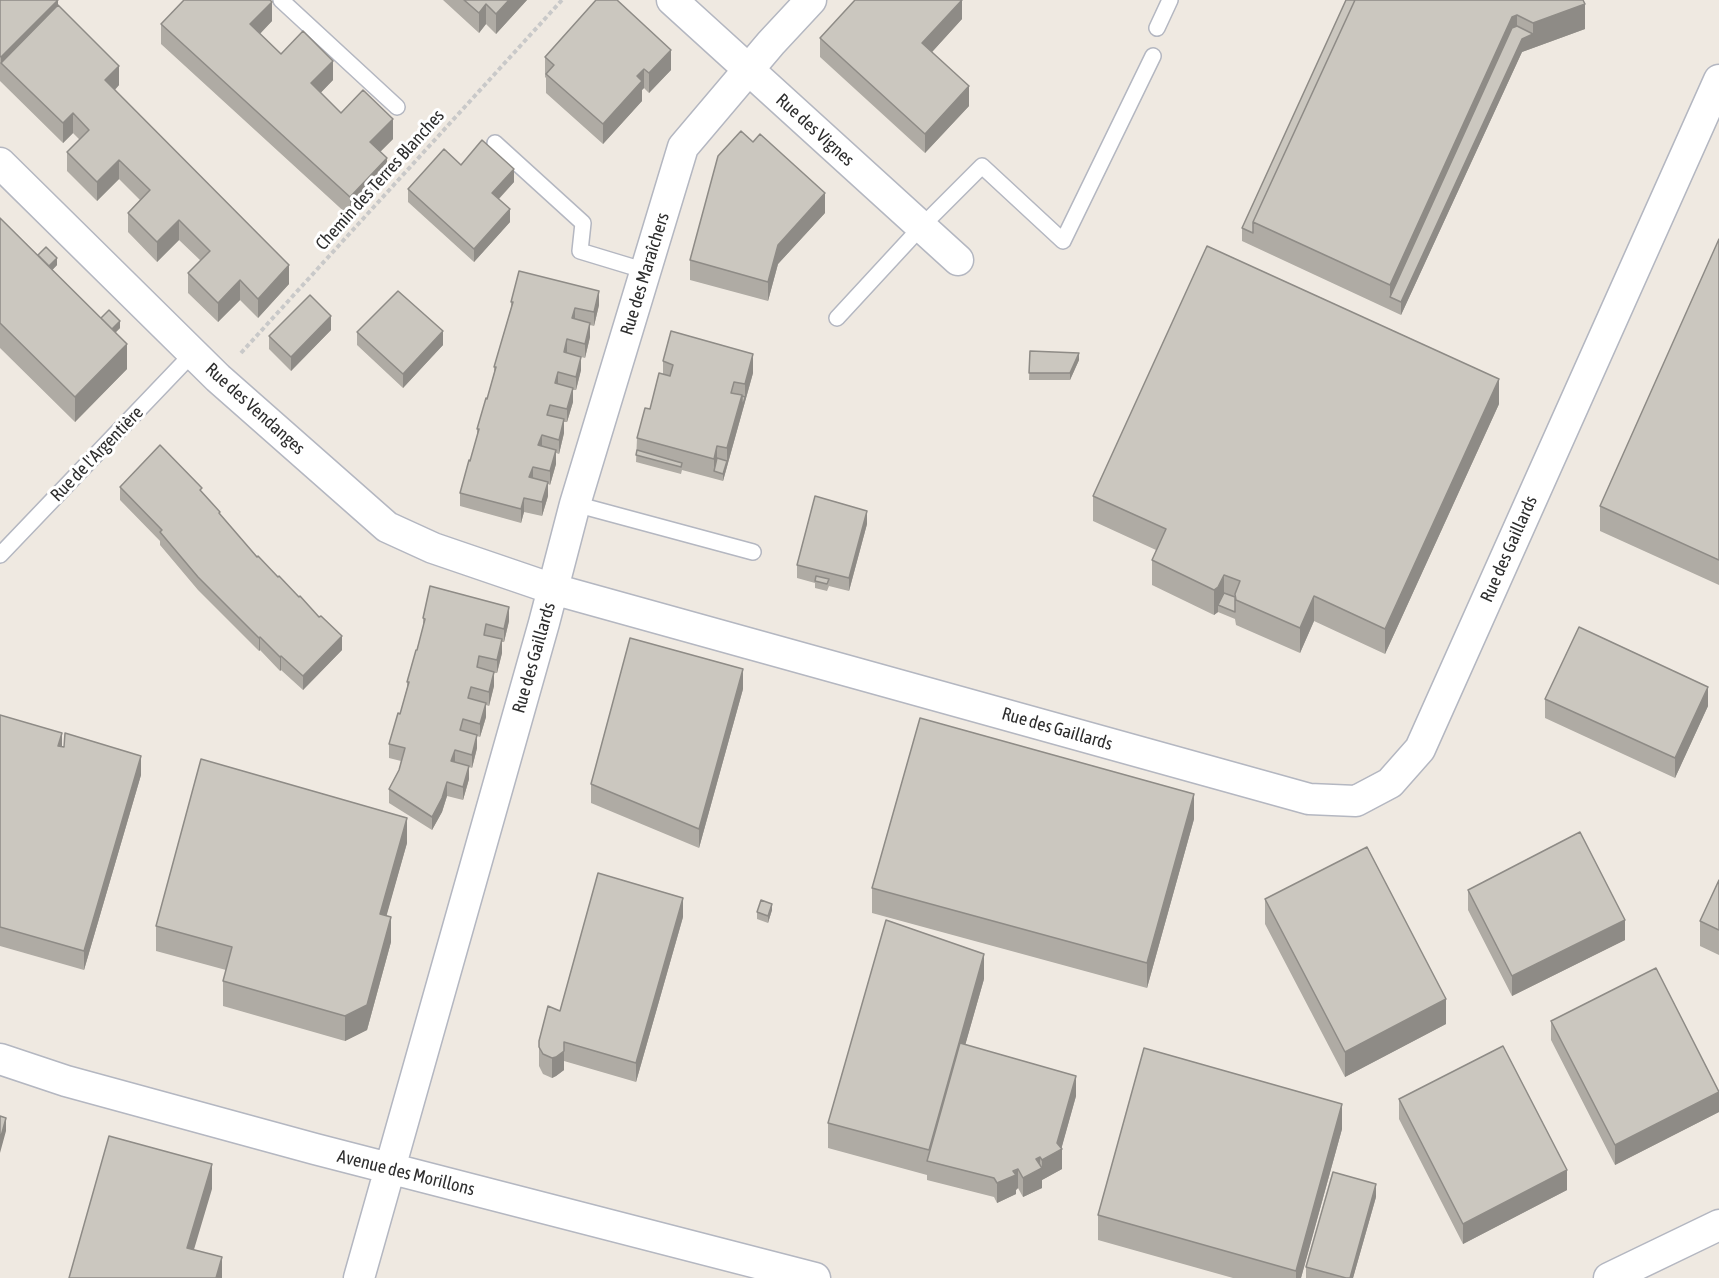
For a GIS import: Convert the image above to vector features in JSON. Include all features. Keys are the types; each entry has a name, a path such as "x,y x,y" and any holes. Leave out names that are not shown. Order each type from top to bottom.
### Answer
{"street":[{"name":"Rue des Vignes","path":"672,0 958,260"},
{"name":"Rue des Maraîchers","path":"553,589 575,504 683,147 748,69 811,0"},
{"name":"Rue des Gaillards","path":"359,1278 553,589 1309,799 1356,801 1390,783 1420,749 1719,80"},
{"name":"Rue des Vendanges","path":"0,163 218,378 387,527 433,548 553,589"},
{"name":"Avenue des Morillons","path":"0,1059 66,1081 390,1169 815,1278"},
{"path":"1609,1278 1719,1226"}],"lane":[{"path":"281,0 397,107"},
{"path":"1157,28 1170,0"},
{"path":"837,318 922,226 982,166 1063,241 1153,56"},
{"path":"495,143 583,224 580,251 646,271"},
{"name":"Rue de l'Argentière","path":"0,555 193,353"},
{"path":"575,504 753,552"}],"path":[{"name":"Chemin des Terres Blanches","path":"218,378 562,0"}],"building":[{"path":"0,0 58,0 1,57"},
{"path":"184,0 270,0 272,2 250,24 281,54 303,31 333,61 311,83 341,113 363,90 393,119 370,142 387,158 350,197 161,24"},
{"path":"464,0 509,0 496,14 486,4 479,13"},
{"path":"596,0 617,0 671,50 649,73 644,69 637,76 642,81 603,124 546,74 554,65 545,57"},
{"path":"855,0 962,0 922,43 969,86 925,134 820,38"},
{"path":"1346,0 1355,0 1253,222 1253,233 1242,228"},
{"path":"1355,0 1583,0 1585,4 1533,23 1517,15 1512,17 1390,285 1253,222"},
{"path":"58,5 119,66 105,80 289,265 258,299 240,280 218,303 188,273 210,251 179,220 157,242 128,213 150,190 119,160 97,182 67,152 89,130 73,113 63,123 1,63"},
{"path":"1517,26 1533,34 1522,39 1401,302 1390,297 1512,28"},
{"path":"741,131 753,142 760,134 825,193 778,245 768,282 690,260 718,156"},
{"path":"482,140 514,169 492,193 510,209 474,249 408,189 444,149 461,165"},
{"path":"0,218 127,344 75,397 0,323"},
{"path":"1719,239 1719,560 1600,506"},
{"path":"1207,246 1499,379 1385,629 1314,596 1300,628 1236,600 1235,594 1240,581 1224,575 1214,590 1152,560 1166,529 1093,496"},
{"path":"46,247 57,258 49,266 38,255"},
{"path":"519,271 599,291 594,312 575,308 572,318 590,323 585,344 567,339 564,352 581,357 576,377 558,372 555,383 573,388 567,409 550,405 547,415 564,419 559,440 542,435 538,445 556,450 550,471 533,467 529,477 548,482 542,502 524,498 521,509 460,493 496,367 494,367 513,302 511,302"},
{"path":"398,291 443,331 403,374 357,332"},
{"path":"310,295 331,316 291,357 269,336"},
{"path":"109,310 120,321 112,329 101,318"},
{"path":"671,331 753,354 745,384 734,382 731,393 742,395 727,448 717,446 714,459 637,438 645,408 650,409 659,373 670,376 673,365 663,361"},
{"path":"1030,351 1079,353 1070,373 1029,373"},
{"path":"160,445 202,488 200,490 257,557 342,636 303,676 259,638 198,577 160,532 162,530 120,487"},
{"path":"637,450 682,463 681,467 636,455"},
{"path":"717,458 727,461 723,474 714,471"},
{"path":"815,496 867,511 849,578 797,565"},
{"path":"816,576 829,579 827,584 815,581"},
{"path":"430,586 509,607 504,629 486,624 484,635 502,639 497,660 479,656 477,667 494,672 489,692 471,687 468,698 486,703 480,724 463,719 460,730 477,735 472,755 455,750 451,761 469,766 463,787 447,782 432,817 389,789 399,770 405,748 389,744 409,682 407,682 425,619 423,618"},
{"path":"1224,593 1235,597 1235,612 1218,605"},
{"path":"1579,627 1708,687 1675,758 1545,699"},
{"path":"630,638 743,669 699,829 591,784"},
{"path":"0,715 62,733 58,746 64,747 65,733 141,756 84,951 0,927"},
{"path":"920,718 1194,794 1147,963 872,888"},
{"path":"201,759 407,818 380,914 391,917 367,1005 345,1016 223,981 232,947 156,926"},
{"path":"1580,832 1625,920 1512,976 1468,890"},
{"path":"1367,847 1446,999 1345,1052 1265,899"},
{"path":"598,873 683,898 636,1063 564,1042 564,1051 552,1058 543,1054 539,1047 548,1006 560,1011"},
{"path":"1719,880 1719,930 1700,921"},
{"path":"761,900 772,904 768,916 757,912"},
{"path":"886,920 984,954 929,1150 828,1123"},
{"path":"1656,968 1719,1092 1615,1145 1551,1021"},
{"path":"960,1043 1076,1076 1057,1143 1062,1149 1042,1160 1040,1157 1036,1159 1042,1168 1023,1178 1018,1169 1013,1171 1016,1175 997,1183 994,1178 927,1161"},
{"path":"1503,1046 1567,1170 1463,1224 1399,1099"},
{"path":"1144,1048 1342,1104 1296,1271 1098,1215"},
{"path":"0,1116 6,1118 0,1140"},
{"path":"109,1136 212,1164 187,1248 222,1257 216,1278 69,1278"},
{"path":"1333,1172 1376,1184 1350,1278 1306,1267"}]}
